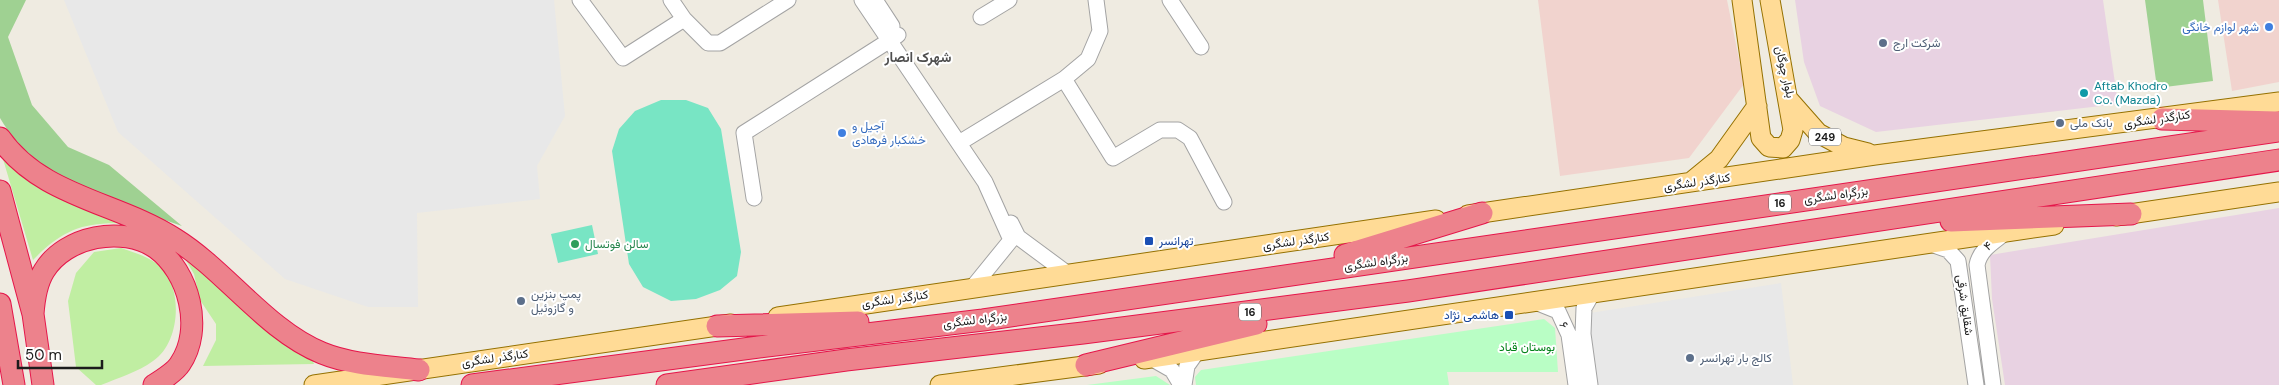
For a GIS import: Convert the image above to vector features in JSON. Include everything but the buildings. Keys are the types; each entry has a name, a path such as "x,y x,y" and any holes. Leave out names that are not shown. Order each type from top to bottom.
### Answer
{"highway":[{"path":"2162,118 2279,122"},
{"name":"بزرگراه لشگری","path":"472,385 761,346 983,320 1280,275 2279,131"},
{"path":"0,138 31,170 58,187 175,238 286,332 322,353 357,362 419,370"},
{"name":"بزرگراه لشگری","path":"667,385 846,360 1083,333 1408,291 2279,160"},
{"path":"0,191 33,314 43,385"},
{"path":"1280,275 1482,213"},
{"path":"1831,227 2131,214"},
{"path":"33,314 36,290 43,271 53,259 74,246 86,240 103,236 130,238 156,248 172,265 183,284 190,305 191,340 180,365 154,385"},
{"path":"1086,365 1218,332 1408,291"},
{"path":"0,304 14,385"},
{"path":"717,326 890,320 983,320"}],"main road":[{"path":"1742,0 1761,138 1769,147 1783,148 1790,140 1793,130 1788,100"},
{"name":"بلوار چوگان","path":"1770,0 1788,100 1818,133 1844,147 1876,155"},
{"name":"کنارگذر لشگری","path":"314,385 1876,155 2279,102"},
{"path":"1691,182 1719,159 1756,106"},
{"path":"940,385 1197,352 1928,243 2279,194"}],"street":[{"path":"580,0 623,58 684,19"},
{"path":"672,0 684,19 708,43 720,43 788,0"},
{"path":"862,0 894,37"},
{"path":"875,0 894,37 962,141 985,182 1011,240 972,288"},
{"path":"981,17 1009,0"},
{"path":"962,141 1064,78 1088,59 1100,31 1096,0"},
{"path":"1170,0 1202,47"},
{"path":"754,198 744,133 894,37"},
{"path":"1064,78 1113,158 1160,130 1178,130 1190,138 1224,202"},
{"path":"962,141 991,178 1018,237 1068,274"},
{"name":"۴","path":"1977,265 1982,252 2006,232"},
{"name":"شقایق شرقی","path":"1928,243 1948,250 1958,261 1976,385"},
{"name":"شقایق شرقی","path":"1977,265 1993,385"},
{"path":"1576,385 1576,335 1584,308 1592,294"},
{"name":"۶","path":"1533,301 1558,311 1576,335"},
{"path":"1576,335 1590,385"},
{"path":"1183,385 1186,366 1197,352"},
{"path":"1151,358 1172,370 1183,385"}],"shaded area":[{"path":"64,0 554,0 565,116 537,166 540,199 417,213 418,307 368,307 285,279 118,132"},
{"path":"1538,0 1727,0 1744,84 1689,158 1560,176"},
{"name":"شرکت ارج","path":"1795,0 2103,0 2118,104 1876,132 1820,106 1804,62"},
{"path":"2218,0 2279,0 2279,82 2232,91"},
{"path":"2279,208 2279,385 2005,385 1992,299 1990,255"},
{"name":"کالج بار تهرانسر","path":"1781,283 1793,385 1595,385 1587,331 1590,313"}],"green space":[{"path":"0,0 26,0 8,37 32,105 68,147 109,165 182,226 80,187 35,159 16,140 0,118"},
{"path":"2145,0 2203,0 2213,81 2157,88"},
{"path":"661,100 686,100 708,108 721,129 741,252 737,276 720,290 696,299 671,301 643,287 629,264 612,151 619,129 635,111"},
{"path":"0,149 131,224 101,224 77,229 55,240 33,260"},
{"name":"سالن فوتسال","path":"592,225 598,254 558,263 551,234"},
{"path":"121,248 150,259 164,271 174,292 176,305 173,331 162,353 153,361 128,374 101,385 96,385 76,367 68,301 76,273 94,252"},
{"path":"181,252 311,355 314,364 203,366 216,340 216,324 200,300 194,274"},
{"name":"بوستان قباد","path":"1544,319 1555,328 1558,372 1447,372 1449,385 1196,385 1195,377 1201,370"},
{"path":"1156,376 1170,385 1087,385"}],"place":[{"name":"شهر لوازم خانگی","path":"2269,27"},
{"name":"شرکت ارج","path":"1883,43"},
{"name":"Aftab Khodro Co. (Mazda)","path":"2084,93"},
{"name":"بانک ملی","path":"2060,123"},
{"name":"آجیل و خشکبار فرهادی","path":"842,133"},
{"name":"تهرانسر","path":"1149,241"},
{"name":"سالن فوتسال","path":"575,244"},
{"name":"پمپ بنزین و گازوئیل","path":"521,301"},
{"name":"هاشمی نژاد","path":"1509,315"},
{"name":"کالج بار تهرانسر","path":"1690,358"}],"district":[{"name":"شهرک انصار","path":"918,57"}]}
